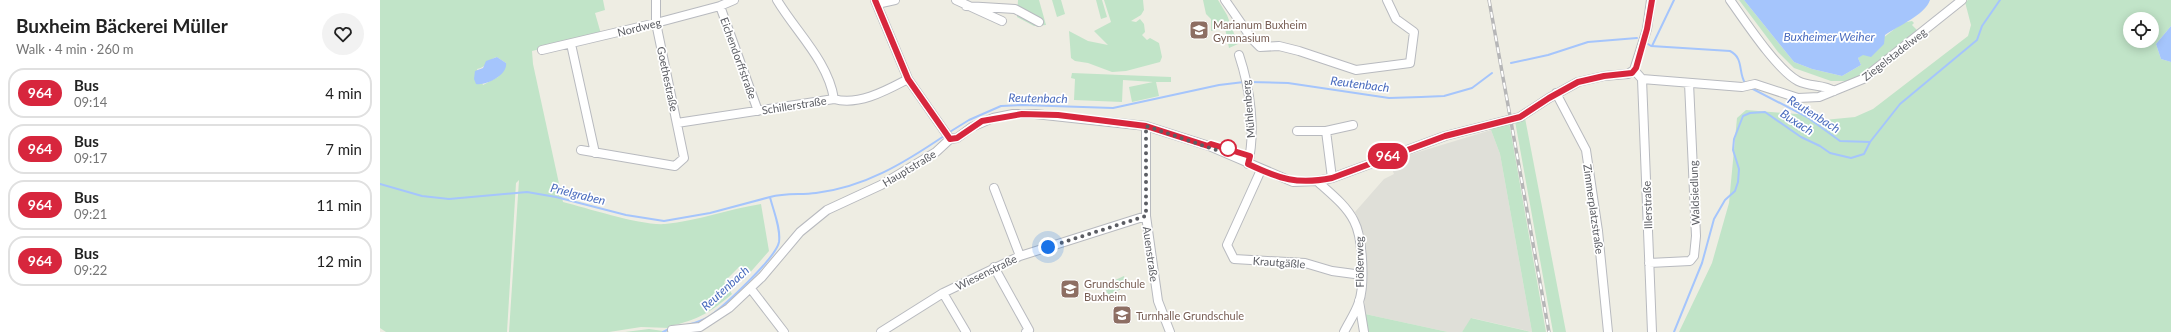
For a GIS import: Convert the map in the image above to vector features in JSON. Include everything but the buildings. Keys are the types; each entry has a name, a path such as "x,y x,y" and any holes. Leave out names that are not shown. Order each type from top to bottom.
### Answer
{"street":[{"name":"Goethestraße","path":"595,153 676,166 684,158 656,23 656,0"},
{"name":"Nordweg","path":"542,50 656,23 720,6 734,0"},
{"path":"777,0 822,66 831,84 834,99"},
{"path":"895,0 876,2 908,79 944,133 950,139"},
{"path":"956,0 966,6 1002,21"},
{"path":"1225,0 1252,39 1260,47 1279,46 1356,70 1410,63 1414,32 1396,19 1387,0"},
{"path":"1642,79 1634,70 1647,29 1652,0"},
{"path":"1730,0 1761,42 1792,77 1805,83 1827,87 1834,91"},
{"name":"Ziegelstadelweg","path":"1642,79 1742,87 1761,85 1806,99 1819,97 1863,79 1962,0"},
{"name":"Eichendorffstraße","path":"720,6 758,111"},
{"path":"966,6 1015,9 1039,22"},
{"path":"570,44 595,153 581,150"},
{"name":"Mühlenberg","path":"1240,55 1246,82 1251,129 1248,164"},
{"name":"Hauptstraße","path":"672,330 694,328 706,324 724,312 751,289 800,232 819,216 839,203 890,180 936,152 950,139 957,138 982,121 1013,114 1058,115 1146,126 1208,146 1261,170 1293,182 1317,181 1332,178 1445,136 1520,117 1556,93 1590,78 1628,74 1634,70"},
{"name":"Schillerstraße","path":"677,123 834,99 843,100 868,97 887,90 908,79"},
{"name":"Illerstraße","path":"1642,79 1652,332"},
{"name":"Waldsiedlung","path":"1649,263 1690,261 1694,256 1696,236 1689,83"},
{"name":"Zimmerplatzstraße","path":"1556,93 1586,150 1598,231 1608,332"},
{"path":"1297,131 1326,130 1352,125"},
{"name":"Auenstraße","path":"1146,126 1146,216 1158,301 1170,332"},
{"path":"1326,130 1332,178"},
{"name":"Krautgäßle","path":"1261,170 1227,246 1234,259 1305,262 1332,271 1362,274"},
{"name":"Flößerweg","path":"1317,181 1344,208 1356,224 1361,240 1362,274 1359,302 1344,332"},
{"path":"994,188 1020,256"},
{"name":"Wiesenstraße","path":"881,332 943,293 994,267 1020,256 1146,216"},
{"path":"994,267 1029,330 1026,332"},
{"path":"751,289 784,332"},
{"path":"943,293 966,332"},
{"path":"1359,302 1364,332"}],"shaded area":[{"path":"1491,130 1500,154 1532,332 1472,318 1462,332 1448,332 1365,314 1364,234 1355,212 1384,179 1394,174 1389,161"}],"green space":[{"path":"380,0 603,0 605,10 595,13 601,34 532,51 533,64 563,202 629,220 655,224 689,220 761,204 769,251 747,276 739,267 724,282 732,294 704,314 689,321 670,326 670,328 641,327 609,332 509,332 519,180 516,183 507,332 386,332 380,328","holes":["497,57 506,63 498,77 483,85 477,69 483,67"]},
{"path":"1018,0 1039,0 1046,25 1034,26 1017,17"},
{"path":"1052,0 1061,0 1065,14 1057,17"},
{"path":"1096,0 1102,0 1107,17 1101,19"},
{"path":"1104,0 1143,0 1144,10 1141,15 1131,21 1136,22 1140,19 1144,24 1145,32 1142,35 1147,40 1150,38 1159,43 1162,57 1160,62 1126,71 1112,72 1088,63 1075,61 1071,58 1069,31 1088,41 1108,45 1094,31 1111,22"},
{"path":"1203,0 1218,0 1227,15 1238,44 1229,48 1225,28 1211,31 1211,19 1206,14"},
{"path":"1739,0 1744,0 1794,62 1812,69 1842,76 1861,65 1858,58 1902,23 1912,21 1914,23 1912,25 1917,30 1857,78 1849,81 1831,81 1794,68 1778,52"},
{"path":"1968,0 2171,0 2171,26 2159,40 2159,12 2123,12 2123,48 2157,48 2161,59 2171,62 2171,332 1679,332 1712,263 1729,203 1737,118 1746,110 1809,115 1824,120 1855,117 1873,109 1968,36 1971,25 1965,2"},
{"path":"1072,73 1171,77 1171,82 1156,82 1159,96 1132,102 1129,87 1153,82 1123,80 1122,102 1074,100 1075,79 1071,78"},
{"path":"1525,118 1566,332 1553,332 1515,121"},
{"path":"1509,122 1546,332 1532,332 1500,154 1491,130 1493,127"},
{"path":"1124,276 1128,286 1108,295 1104,285"},
{"path":"1365,314 1448,332 1368,332"},
{"path":"1471,318 1531,332 1462,332"},
{"path":"649,329 670,332 625,332"}],"water":[{"name":"Buxheimer Weiher","path":"1744,0 1930,0 1923,11 1885,35 1884,44 1871,57 1863,55 1858,58 1861,65 1842,76 1812,69 1794,62"},
{"path":"2171,26 2171,62 2161,59 2157,48 2159,48 2159,40"},
{"path":"497,57 506,63 504,72 496,79 485,83 476,84 474,79 475,71 483,68 486,61"}],"waterway":[{"path":"1652,46 1674,0"},
{"name":"Buxach","path":"1674,332 1702,263 1714,219 1725,200 1735,191 1738,182 1739,169 1733,150 1734,139 1743,116 1750,113 1765,112 1801,137 1820,146 1830,153 1851,158 1864,154 1870,142 1900,104 1977,40 1982,26 2000,0"},
{"name":"Reutenbach","path":"1511,63 1548,55 1588,42 1637,38"},
{"name":"Reutenbach","path":"1648,44 1651,46 1730,51 1739,61 1745,83"},
{"name":"Reutenbach","path":"1248,82 1288,83 1389,98 1421,97 1444,96 1472,88 1492,73"},
{"name":"Reutenbach","path":"948,133 969,120 1001,106 1022,105 1113,108 1219,85 1244,82"},
{"name":"Reutenbach","path":"1751,88 1807,117 1840,141 1870,142"},
{"name":"Reutenbach","path":"687,325 705,319 717,311 760,270 776,249 779,242 779,231 770,197 816,193 851,185 899,164 944,136"},
{"name":"Prielgraben","path":"380,184 422,196 449,199 527,192 556,197 626,215 664,221 710,213 770,197"},
{"name":"Reutenbach","path":"663,332 669,329"}],"railway":[{"path":"1489,0 1549,332"}],"bus line":[{"name":"964","path":"875,0 908,79 944,133 950,139 957,138 982,121 1013,114 1058,115 1119,122 1146,126 1208,146 1211,144 1228,148 1250,156 1248,164 1293,182 1317,181 1332,178 1371,162 1454,133 1520,117 1529,113 1549,98 1578,82 1590,78 1632,73 1636,68 1647,29 1652,0"}],"place":[{"name":"Marianum Buxheim Gymnasium","path":"1199,30"},
{"name":"Grundschule Buxheim","path":"1070,289"},
{"name":"Turnhalle Grundschule","path":"1122,315"}],"route":[{"path":"1048,247 1146,216 1146,126 1222,152 1228,148"}]}
